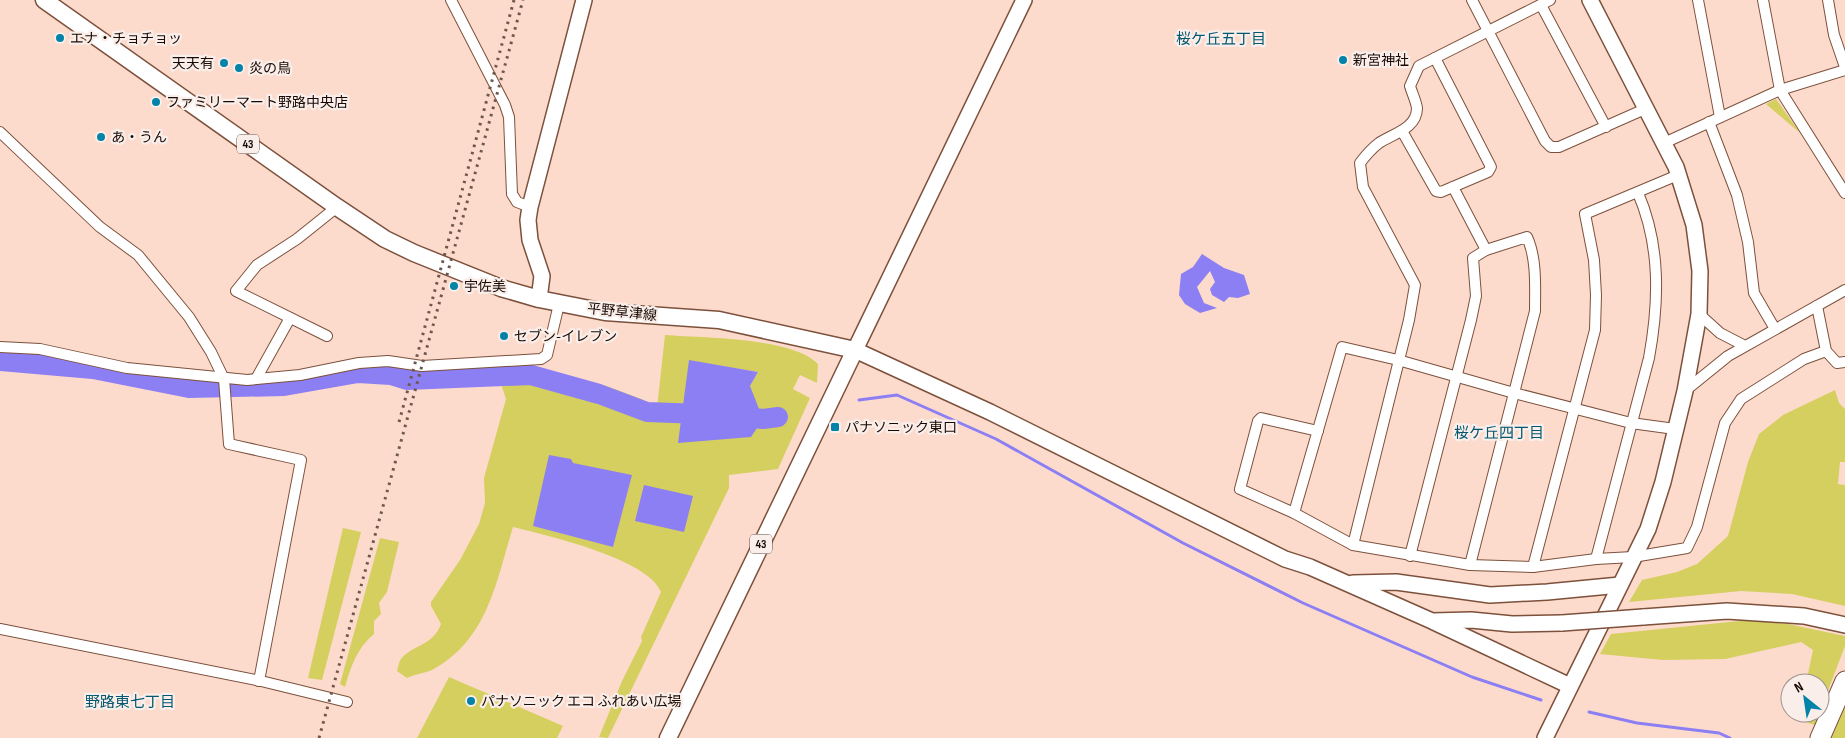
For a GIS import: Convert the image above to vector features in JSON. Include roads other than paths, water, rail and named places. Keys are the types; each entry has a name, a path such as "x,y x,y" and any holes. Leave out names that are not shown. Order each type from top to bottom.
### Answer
{"highway":[{"path":"1822,733 1845,680"}],"main road":[{"name":"平野草津線","path":"52,2 337,207 385,239 414,254 501,288 559,304 605,312 719,320 855,350"},
{"name":"43","path":"668,738 855,350"}],"street":[{"path":"451,0 505,105 509,117 512,194 517,202 530,207"},
{"path":"539,299 542,276 530,240 528,220 584,0"},
{"path":"1024,0 855,350 990,412 1285,559 1432,621 1570,686"},
{"path":"1472,0 1545,141 1551,147 1559,148 1645,109"},
{"path":"1545,738 1648,529 1685,391 1699,314 1700,270 1694,225 1678,175 1664,143 1590,0"},
{"path":"1698,0 1720,117"},
{"path":"1763,0 1780,90 1845,193"},
{"path":"1664,143 1780,90 1845,68 1834,35 1828,0"},
{"path":"1353,545 1409,320 1415,285 1363,187 1360,163 1367,152 1402,131 1412,122 1416,114 1417,105 1410,86 1413,75 1419,66 1546,2 1606,128"},
{"path":"1402,131 1436,192 1441,192 1488,172 1491,167 1435,58"},
{"path":"1709,122 1737,195 1748,242 1754,293 1776,329"},
{"path":"0,132 100,226 138,255 189,317 211,352 224,386 229,444 301,460 258,681"},
{"path":"1533,567 1595,330 1594,260 1585,214 1678,175"},
{"path":"1453,187 1486,250"},
{"path":"1596,559 1649,358 1657,295 1652,244 1638,193"},
{"path":"327,336 236,291 257,265 337,207"},
{"path":"1410,556 1476,296 1473,258 1486,250 1527,237 1531,245 1535,311 1470,566"},
{"path":"1685,391 1714,366 1745,346 1845,290"},
{"path":"0,347 40,349 224,386 256,379 300,375 359,363 388,362 422,366 541,359 547,355 559,304"},
{"path":"1818,306 1826,351 1837,363 1845,362"},
{"path":"1699,314 1720,334 1745,346"},
{"path":"256,379 290,318"},
{"path":"1294,513 1342,347 1398,360 1514,393 1631,423 1675,429"},
{"path":"1318,431 1265,417 1258,421 1240,489 1294,513 1353,545 1410,556 1470,566 1533,567 1596,559 1633,557 1687,548 1697,528 1725,423 1741,399 1804,359 1826,351"},
{"path":"1344,583 1396,582 1490,594 1547,592 1620,585"},
{"path":"1432,621 1471,620 1512,624 1562,623 1728,611 1804,616 1845,625"},
{"path":"0,630 258,681 347,702"}],"waterway":[{"path":"0,361 93,369 189,388 284,386 358,373 391,375 407,380 531,375 599,394 647,412 728,415 763,419 778,417"},
{"path":"859,400 897,395 996,439 1183,543 1303,603 1472,677 1541,700"},
{"path":"1589,712 1637,723 1719,733 1730,738"}],"railway":[{"path":"399,422 514,0"},
{"path":"319,738 523,0"}],"place":[{"name":"エナ・チョチョッ","path":"60,38"},
{"name":"新宮神社","path":"1343,60"},
{"name":"天天有","path":"224,63"},
{"name":"炎の鳥","path":"239,68"},
{"name":"ファミリーマート野路中央店","path":"156,102"},
{"name":"あ・うん","path":"101,137"},
{"name":"宇佐美","path":"454,286"},
{"name":"セブン-イレブン","path":"504,336"},
{"name":"パナソニック東口","path":"835,427"},
{"name":"パナソニック エコ ふれあい広場","path":"471,701"}],"district":[{"name":"桜ケ丘五丁目","path":"1221,39"},
{"name":"桜ケ丘四丁目","path":"1499,433"},
{"name":"野路東七丁目","path":"130,702"}]}
